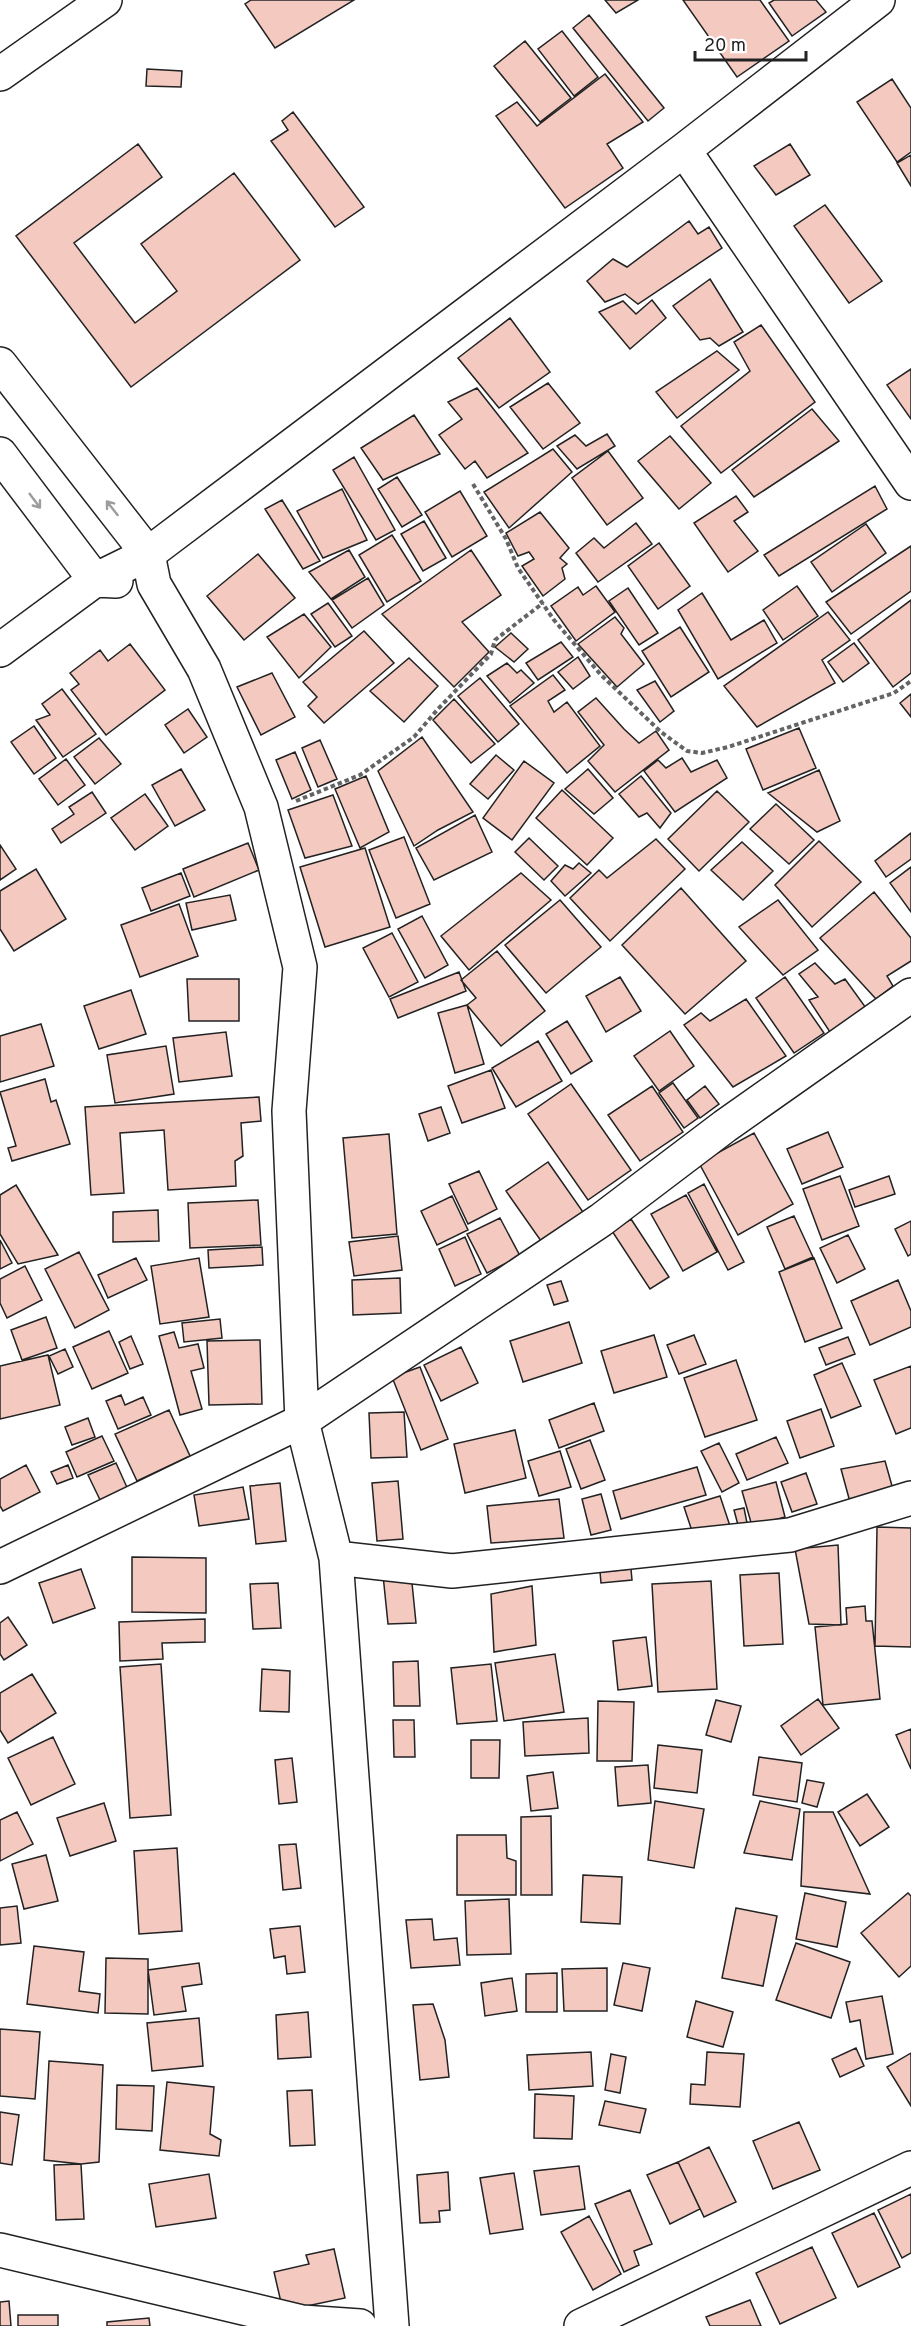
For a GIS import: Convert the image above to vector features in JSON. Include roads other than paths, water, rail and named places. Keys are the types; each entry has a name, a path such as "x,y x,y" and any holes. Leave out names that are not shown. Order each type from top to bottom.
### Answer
{"street":[{"path":"0,74 105,0"},
{"path":"0,650 95,580 151,569 878,0"},
{"path":"684,150 911,483"},
{"path":"0,363 151,569 204,669 261,807 300,967 289,1111 302,1421 336,1558 392,2326"},
{"path":"0,454 95,580"},
{"path":"0,1567 302,1421 601,1220 725,1126 911,995"},
{"path":"336,1558 452,1571 790,1535 911,1498"},
{"path":"580,2326 911,2168"},
{"path":"0,2250 303,2324 360,2326"}]}
